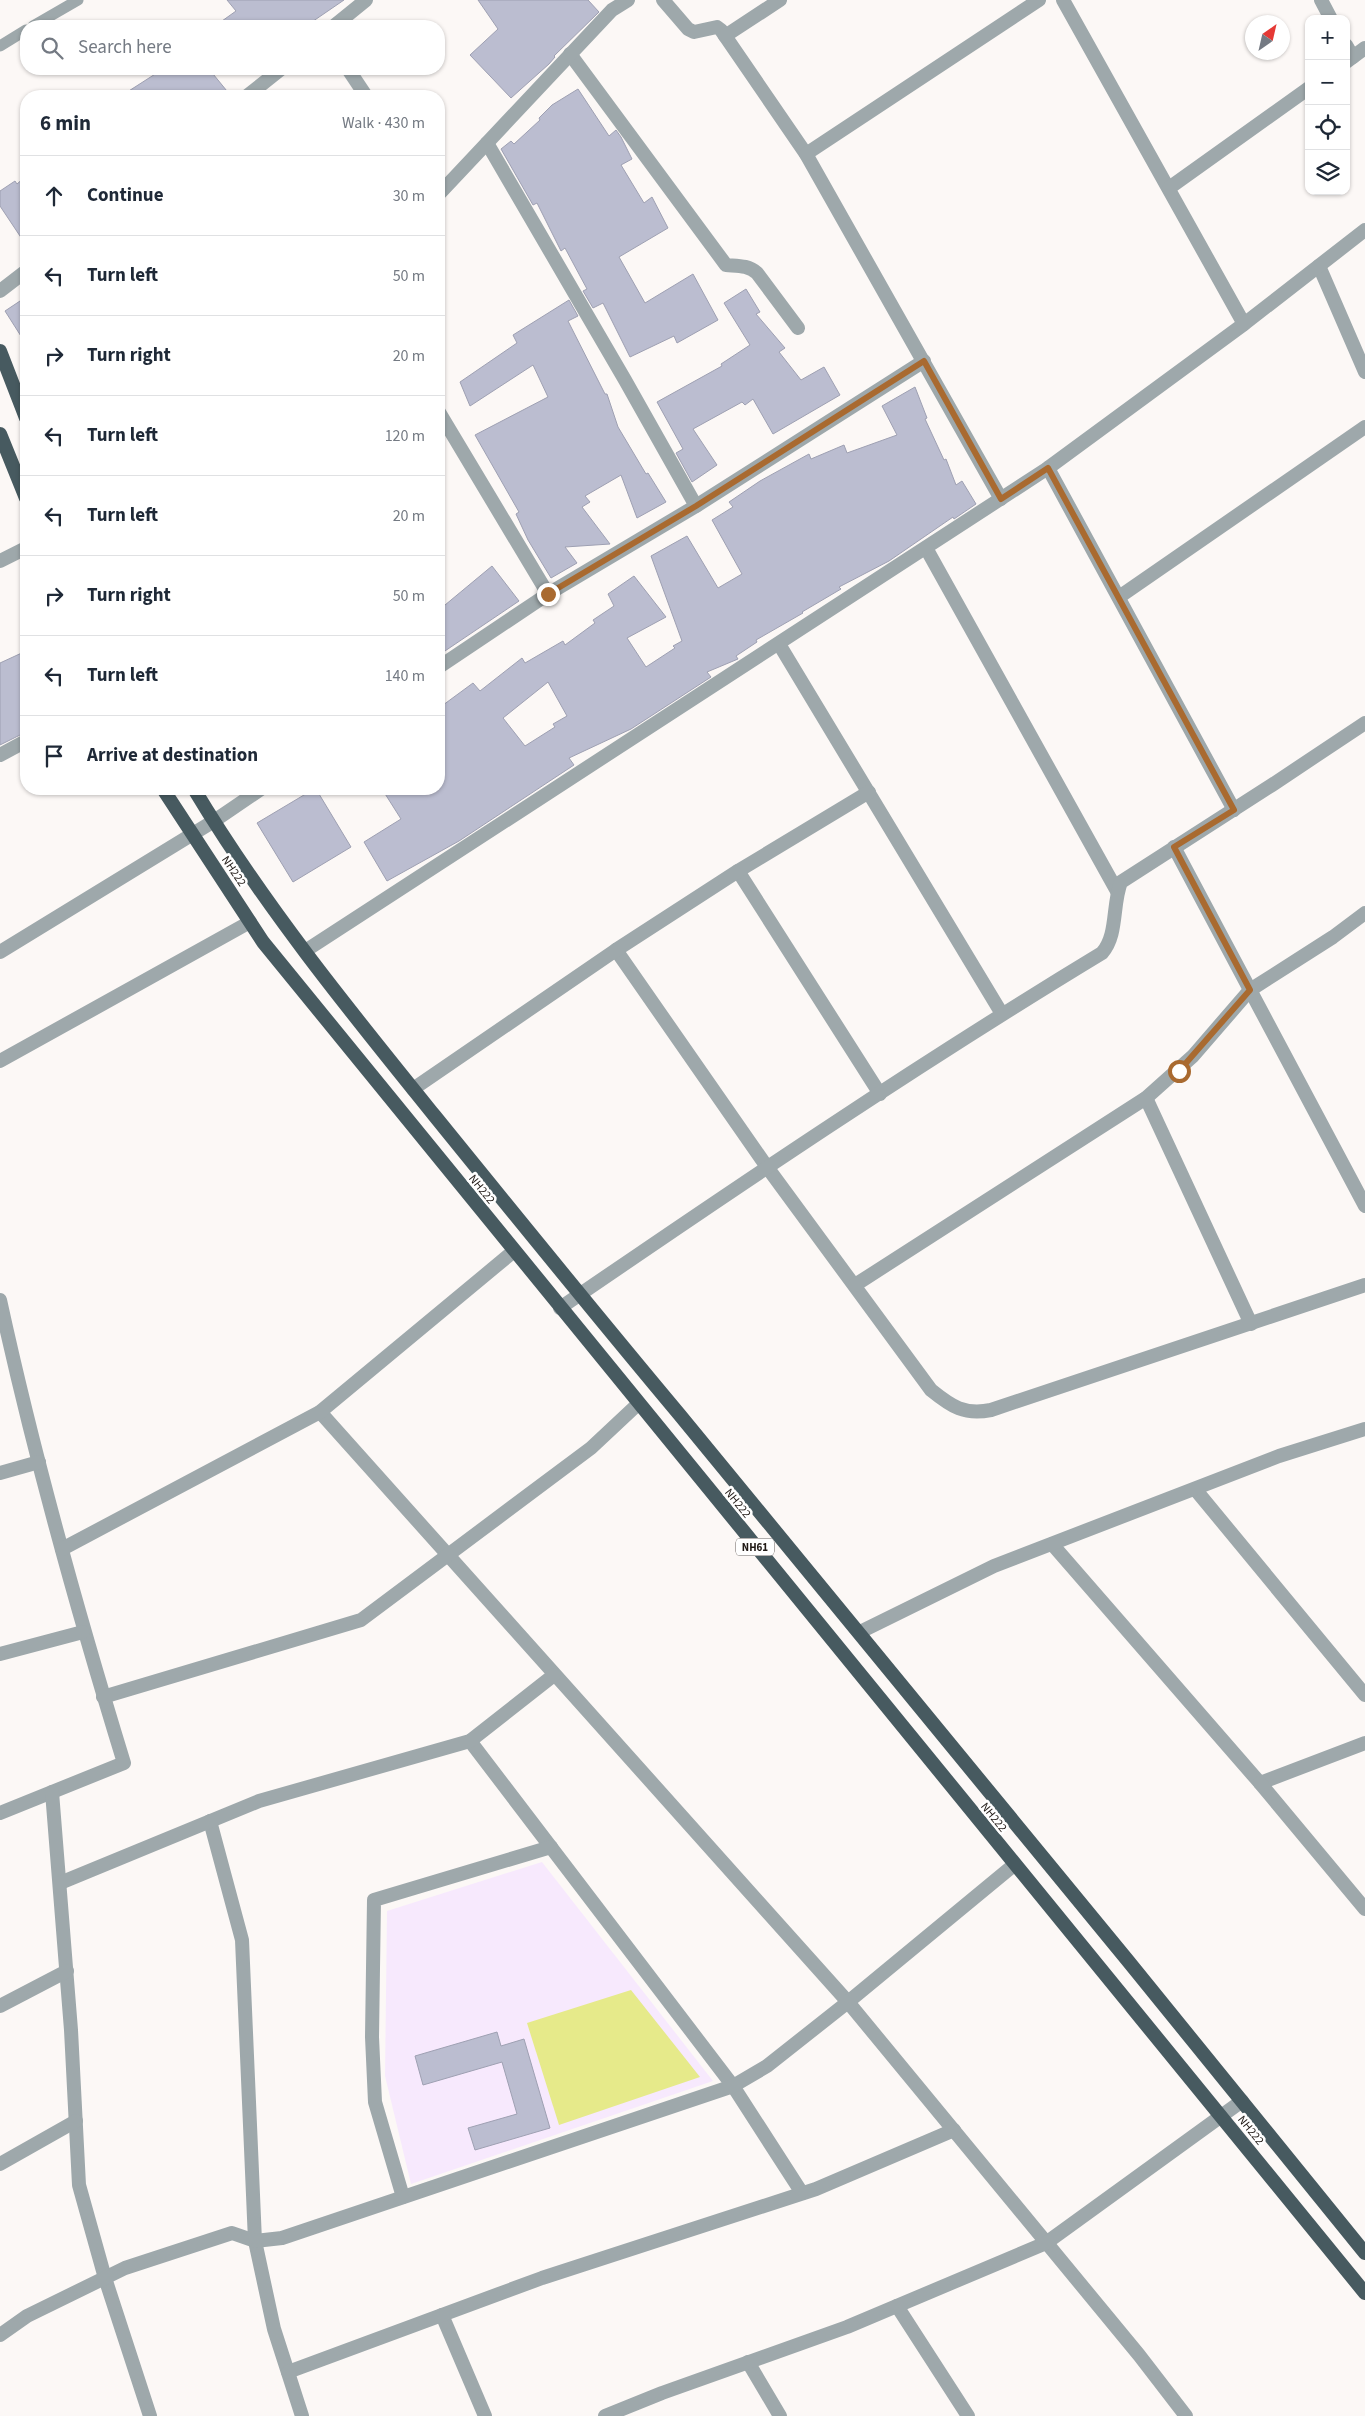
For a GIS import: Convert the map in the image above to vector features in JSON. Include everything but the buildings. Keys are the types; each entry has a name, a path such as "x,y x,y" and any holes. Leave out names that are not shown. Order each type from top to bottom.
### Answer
{"highway":[{"path":"0,350 20,402"},
{"path":"0,434 20,483"},
{"name":"NH222","path":"167,795 262,942 1365,2293"},
{"name":"NH222","path":"198,795 214,822 305,951 413,1089 580,1295 860,1632 1365,2253"}],"street":[{"path":"341,20 366,0"},
{"path":"445,188 612,10 628,0"},
{"path":"663,0 688,29 701,31 717,27 806,154 1001,499"},
{"path":"725,36 780,0"},
{"path":"806,154 1039,0"},
{"path":"1063,0 1244,324"},
{"path":"1321,0 1330,15"},
{"path":"1350,54 1365,48"},
{"path":"570,54 726,265 742,266 758,273 798,328"},
{"path":"255,90 273,75"},
{"path":"352,75 362,90"},
{"path":"1169,188 1305,91"},
{"path":"487,142 626,380 696,506"},
{"path":"305,951 1048,468 1244,324 1365,230"},
{"path":"1319,266 1365,372"},
{"path":"0,292 20,276"},
{"path":"445,663 548,594 696,506 924,361"},
{"path":"445,422 548,594"},
{"path":"1119,597 1365,427"},
{"path":"1048,468 1234,810"},
{"path":"926,548 1117,891"},
{"path":"0,561 20,551"},
{"path":"779,644 1002,1014"},
{"path":"560,1308 767,1167 1002,1014 1102,953 1108,946 1111,938 1117,891 1120,882 1234,810 1365,723"},
{"path":"0,755 20,744"},
{"path":"413,1089 616,950 738,871 869,792"},
{"path":"0,952 214,822 252,795"},
{"path":"1174,847 1365,1206"},
{"path":"738,871 880,1094"},
{"path":"855,1285 1146,1098 1193,1056 1250,990 1333,937 1365,913"},
{"path":"0,1061 250,922"},
{"path":"616,950 767,1167 931,1390 960,1410 976,1413 991,1410 1365,1285"},
{"path":"1146,1098 1251,1324"},
{"path":"62,1549 320,1412 514,1251"},
{"path":"0,1300 7,1363 39,1462 83,1632 124,1763 0,1813"},
{"path":"104,1697 361,1620 591,1448 638,1404"},
{"path":"320,1412 446,1556 848,2002 1186,2416"},
{"path":"860,1632 994,1566 1279,1456 1365,1429"},
{"path":"0,1472 39,1462"},
{"path":"1195,1489 1365,1695"},
{"path":"1052,1544 1360,1896 1365,1909"},
{"path":"0,1654 83,1632"},
{"path":"60,1883 259,1802 470,1741 554,1675"},
{"path":"470,1741 733,2086 802,2193"},
{"path":"1260,1783 1365,1743"},
{"path":"52,1792 67,1970 79,2185 105,2278 150,2416"},
{"path":"210,1822 242,1940 255,2241 274,2329 302,2416"},
{"path":"403,2197 375,2102 372,2037 374,1900 551,1847"},
{"path":"0,2335 27,2316 125,2268 232,2233 255,2241 282,2238 733,2086 767,2066 1014,1865"},
{"path":"0,2006 67,1970"},
{"path":"606,2416 847,2327 1046,2243 1242,2101"},
{"path":"0,2164 76,2121"},
{"path":"288,2372 542,2278 802,2193 954,2130"},
{"path":"896,2306 968,2416"},
{"path":"442,2315 485,2416"},
{"path":"748,2362 780,2416"}],"lane":[{"path":"43,20 78,0"},
{"path":"0,46 20,34"}],"shaded area":[{"path":"542,1862 713,2081 411,2184 385,2076 387,1911"}],"green space":[{"path":"631,1990 700,2077 559,2125 527,2023"}],"route":[{"path":"548,594 696,506 924,361 1001,499 1048,468 1234,810 1174,847 1250,990 1179,1071"}]}
